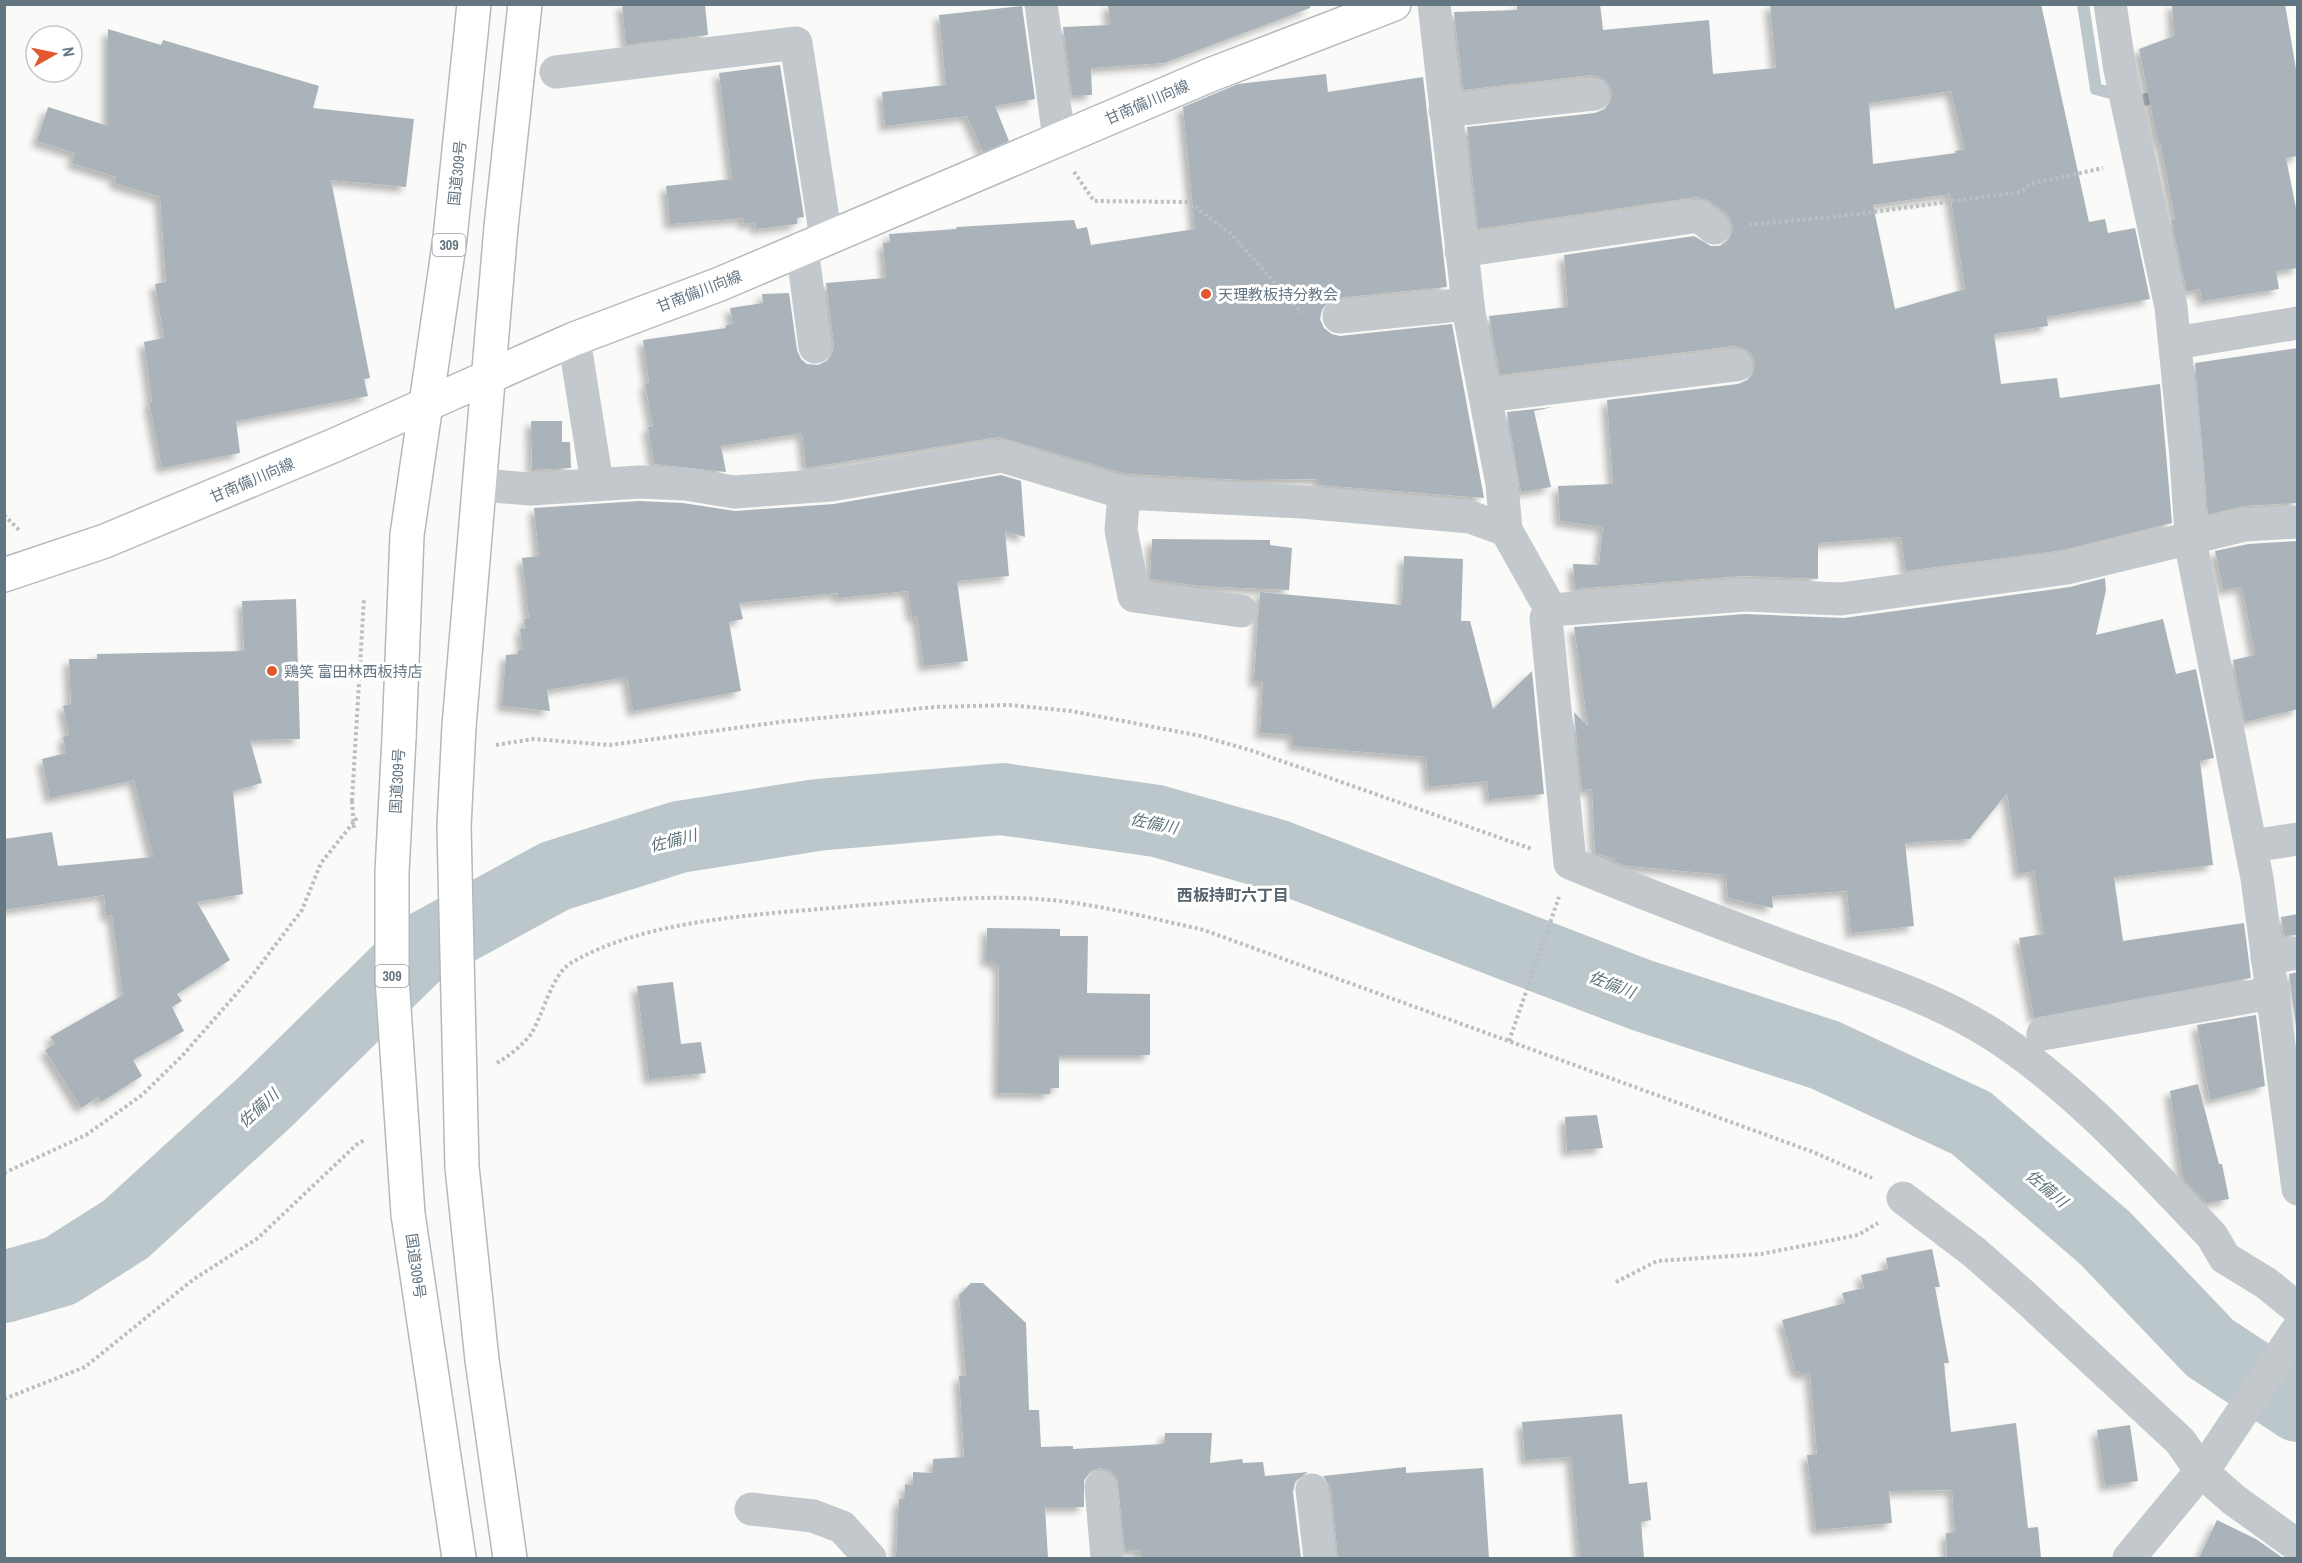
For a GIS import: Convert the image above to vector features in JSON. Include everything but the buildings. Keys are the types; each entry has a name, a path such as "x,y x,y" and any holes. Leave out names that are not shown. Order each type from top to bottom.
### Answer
{"main road":[{"name":"国道309号","path":"459,1558 408,1214 392,978 392,872 407,535 450,238 474,4"},
{"path":"510,1558 482,1360 462,1167 454,827 459,726 501,227 525,4"},
{"name":"甘南備川向線","path":"4,575 105,541 426,405 574,339 720,284 1210,75 1394,4"}],"street":[{"path":"1041,4 1056,140"},
{"path":"1434,4 1444,111 1468,304 1502,484 1506,530 1551,610"},
{"path":"2110,4 2120,70 2171,308 2192,539 2251,846 2282,955 2271,993 2298,1189"},
{"path":"556,72 796,43 814,243 814,347"},
{"path":"1444,111 1593,94"},
{"path":"1461,251 1699,216 1714,228"},
{"path":"1339,317 1468,304"},
{"path":"2175,343 2298,323"},
{"path":"574,339 597,483"},
{"path":"1486,396 1736,364"},
{"path":"479,485 531,489 597,483 685,484 734,492 831,485 1002,456 1124,493 1302,502 1470,517 1506,530"},
{"path":"1124,493 1121,530 1134,596 1241,611"},
{"path":"1551,610 1745,595 1841,599 2067,568 2245,525 2298,522"},
{"path":"1551,610 1546,618 1565,877 1663,902 1898,989 1941,1007 1995,1036 2102,1121 2212,1236 2225,1258 2258,1277 2298,1309"},
{"path":"2251,846 2298,839"},
{"path":"2043,1034 2271,993"},
{"path":"1903,1198 1974,1252 2032,1304 2206,1463 2234,1500 2298,1546"},
{"path":"2129,1558 2206,1463 2298,1329"},
{"path":"1101,1487 1107,1558"},
{"path":"1312,1490 1320,1558"},
{"path":"751,1509 813,1516 842,1527 870,1558"}],"path":[{"path":"1056,140 1094,201 1189,202 1231,234 1310,321 1339,317"},
{"path":"1714,228 1858,214 2021,192 2030,184 2139,161"},
{"path":"490,746 533,739 610,745 780,722 935,707 1009,705 1071,711 1190,734 1253,751 1565,877 1509,1041"},
{"path":"4,1173 86,1135 142,1095 183,1055 251,977 302,910 321,863 355,819 364,812"},
{"path":"496,1063 530,1035 553,987 569,964 626,939 696,923 927,899 1040,899 1131,914 1204,930 1813,1152 1875,1179 1903,1198 1887,1216 1858,1235 1761,1254 1656,1261 1616,1282"},
{"path":"4,1399 85,1367 194,1279 258,1238 356,1145 376,1134"}],"waterway":[{"path":"2083,4 2096,89 2141,101 2165,93"},
{"name":"佐備川","path":"4,1287 60,1271 126,1229 264,1103 421,949 555,876 679,837 817,815 1002,799 1157,821 1276,855 1641,995 1825,1055 1971,1123 2105,1238 2210,1348 2298,1406"}],"place":[{"name":"天理教板持分教会","path":"1206,294"},
{"name":"鶏笑 富田林西板持店","path":"272,671"}],"district":[{"name":"西板持町六丁目","path":"1233,895"}]}
